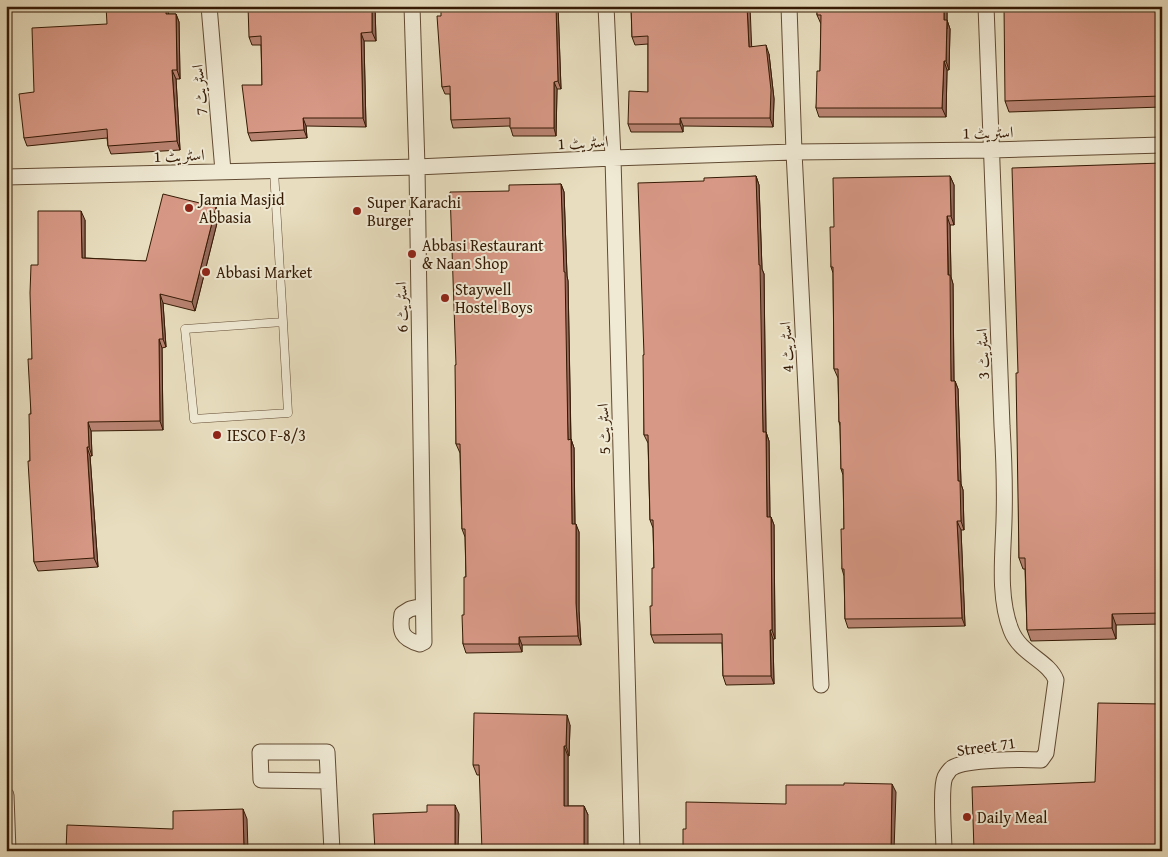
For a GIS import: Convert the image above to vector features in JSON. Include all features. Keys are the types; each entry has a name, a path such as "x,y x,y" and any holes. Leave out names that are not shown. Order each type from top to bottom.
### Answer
{"street":[{"name":"اسٹریٹ 7","path":"209,6 223,172"},
{"name":"اسٹریٹ 6","path":"412,6 417,167 423,606"},
{"name":"اسٹریٹ 5","path":"606,6 613,158 632,851"},
{"name":"اسٹریٹ 4","path":"789,6 794,152 821,685"},
{"name":"اسٹریٹ 3","path":"986,6 1002,426 1006,471 1003,587 1011,631 1024,650 1049,669 1054,674 1056,680 1046,753"},
{"name":"اسٹریٹ 1","path":"6,178 417,167 794,152 992,150 1162,145"},
{"path":"328,781 261,780 260,752 327,752 332,851"},
{"name":"Street 71","path":"944,851 943,790 945,777 952,767 1013,758 1041,760 1046,753"},
{"path":"6,795 8,851"}],"lane":[{"path":"274,171 283,322 288,412 194,419 186,329 283,322"}],"building":[{"path":"106,6 166,6 166,14 176,14 177,70 172,70 177,141 108,146 107,129 24,138 19,94 34,92 32,28 107,24"},
{"path":"248,6 372,6 372,32 361,33 363,118 303,118 304,130 248,133 242,85 262,85 261,36 249,37"},
{"path":"441,6 556,6 558,81 554,82 554,128 510,128 510,118 451,120 450,86 442,87 437,16 441,16"},
{"path":"631,6 747,6 749,47 766,45 771,90 770,118 680,118 680,124 628,124 629,91 648,92 648,36 632,37"},
{"path":"817,6 944,6 944,20 947,20 942,108 816,108 817,71 820,71 821,15 817,15"},
{"path":"1004,6 1162,6 1162,96 1005,101"},
{"path":"1162,163 1162,613 1112,614 1112,628 1027,630 1025,558 1019,558 1016,373 1018,373 1012,168"},
{"path":"756,176 760,265 763,432 766,432 767,517 771,517 771,676 723,676 722,634 651,635 650,606 652,606 652,568 654,568 653,520 650,520 648,435 644,435 644,355 638,183 704,181 704,178"},
{"path":"950,176 951,216 947,216 948,275 950,275 951,381 955,381 958,481 960,481 961,521 957,521 962,618 845,619 841,529 844,529 843,469 841,469 838,369 834,369 833,267 831,267 830,227 834,227 833,178"},
{"path":"561,184 565,272 568,440 571,439 572,524 576,524 578,636 519,637 519,644 463,644 462,615 464,615 464,577 466,577 465,529 462,529 460,444 456,444 456,365 450,192 509,191 509,185"},
{"path":"163,194 216,207 192,302 160,294 163,339 159,339 160,421 88,422 89,447 87,447 94,558 34,562 28,461 30,461 29,414 31,414 28,359 32,359 31,265 38,265 38,211 81,211 82,258 146,261"},
{"path":"1098,703 1162,704 1162,851 974,851 972,787 1095,782"},
{"path":"474,713 567,715 566,746 564,746 564,806 584,806 584,851 482,851 479,765 473,765"},
{"path":"844,783 892,784 891,851 683,851 683,829 686,829 686,802 786,804 786,785 844,785"},
{"path":"427,805 455,805 455,851 375,851 373,814 427,812"},
{"path":"243,809 244,851 66,851 67,825 173,829 173,811"}],"place":[{"name":"Jamia Masjid Abbasia","path":"189,208"},
{"name":"Super Karachi Burger","path":"357,211"},
{"name":"Abbasi Restaurant & Naan Shop","path":"412,254"},
{"name":"Abbasi Market","path":"206,272"},
{"name":"Staywell Hostel Boys","path":"445,298"},
{"name":"IESCO F-8/3","path":"217,435"},
{"name":"Daily Meal","path":"967,817"}]}
